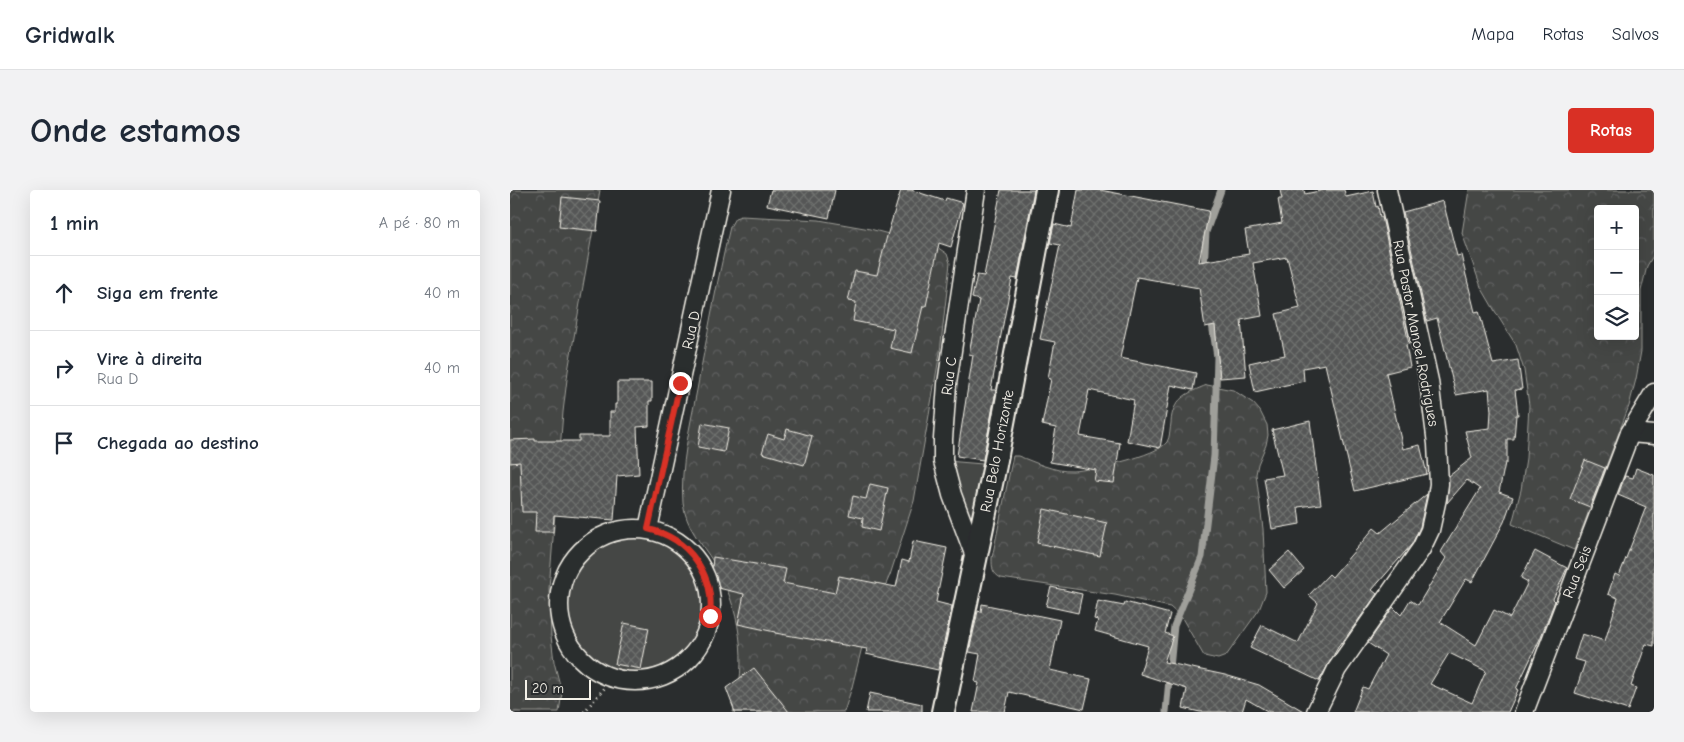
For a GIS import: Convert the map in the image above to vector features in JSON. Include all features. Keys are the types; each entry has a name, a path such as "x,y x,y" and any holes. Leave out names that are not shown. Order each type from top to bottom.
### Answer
{"street":[{"name":"Rua D","path":"648,529 721,190"},
{"name":"Rua C","path":"976,190 947,384 943,439 943,462 952,495 976,559"},
{"name":"Rua Belo Horizonte","path":"943,712 976,559 1047,190"},
{"name":"Rua Pastor Manoel Rodrigues","path":"1316,712 1338,669 1421,550 1430,530 1437,498 1439,468 1429,381 1387,190"},
{"name":"Rua Seis","path":"1524,712 1630,433 1654,394"},
{"path":"1630,433 1654,435"},
{"path":"648,529 679,542 698,563 706,579 710,598 711,607 708,625 701,643 676,670 659,677 641,681 632,682 613,678 605,676 589,666 571,647 560,621 559,594 564,576 573,560 593,541 618,530 648,529"}],"path":[{"path":"584,712 613,678"}],"green space":[{"path":"510,190 600,190 568,371 549,589 554,662 562,693 559,712 510,712"},
{"path":"1469,190 1654,190 1654,254 1647,266 1641,291 1641,351 1636,379 1629,406 1574,550 1512,524 1521,490 1526,458 1529,405 1524,370 1516,345 1481,287 1462,233"},
{"path":"741,216 819,220 870,229 937,247 947,254 950,263 940,352 914,501 890,575 867,627 844,712 733,712 738,693 741,654 736,616 723,580 687,520 683,503 684,461 716,288 730,227 735,218"},
{"path":"1207,385 1233,390 1253,403 1260,411 1267,425 1268,435 1256,474 1263,529 1266,592 1259,610 1226,656 1218,659 1204,656 1182,618 1170,607 1115,595 1001,578 994,572 992,558 1013,456 1066,471 1094,468 1138,457 1161,447 1167,442 1174,408 1187,394"},
{"path":"947,461 994,465 977,550"},
{"path":"635,530 650,531 664,535 677,542 688,552 698,563 705,576 709,590 709,620 705,634 698,647 688,658 677,668 664,675 650,679 635,680 620,679 606,675 593,668 582,658 572,647 565,634 561,620 560,605 561,590 565,576 572,563 582,552 593,542 606,535 620,531"}],"building":[{"path":"771,190 835,190 829,218 767,205"},
{"path":"901,190 911,190 945,201 946,198 963,203 951,247 939,243 926,306 923,306 912,353 890,348 894,329 853,321 856,302 848,301 855,271 877,275"},
{"path":"1001,190 1034,190 1017,279 1012,278 1000,340 991,390 996,390 983,460 957,456 973,355 969,354 979,300 972,298 977,275 984,276"},
{"path":"1078,190 1100,190 1209,211 1199,262 1249,254 1245,230 1282,223 1278,199 1282,199 1280,190 1304,190 1305,194 1324,190 1344,190 1346,197 1373,191 1376,207 1378,206 1380,217 1382,217 1409,344 1406,345 1410,367 1386,373 1403,449 1420,445 1427,474 1355,491 1325,364 1303,368 1304,381 1255,392 1249,363 1285,355 1276,314 1300,308 1287,257 1253,263 1262,316 1241,320 1246,376 1220,378 1215,325 1205,327 1199,288 1137,277 1120,358 1196,373 1193,390 1171,385 1160,448 1127,441 1134,400 1089,390 1080,436 1120,443 1114,483 1094,481 1096,470 1050,462 1056,428 1042,425 1051,379 1048,378 1055,342 1040,339 1060,245 1050,243 1054,224 1071,228"},
{"path":"562,197 600,201 597,231 559,227"},
{"path":"1443,201 1457,256 1461,255 1475,312 1479,311 1493,364 1518,360 1522,389 1515,390 1518,415 1516,415 1514,439 1507,439 1507,463 1505,463 1499,492 1513,497 1504,522 1472,582 1466,579 1440,622 1476,645 1494,610 1510,618 1528,582 1521,578 1535,551 1567,568 1553,599 1555,601 1540,639 1516,689 1518,690 1508,712 1353,712 1363,687 1368,689 1386,655 1368,643 1393,607 1401,615 1410,600 1418,605 1446,558 1441,552 1480,489 1467,480 1447,503 1449,476 1472,458 1465,431 1490,428 1489,389 1456,395 1437,318 1427,321 1403,212","holes":["1449,653 1486,671 1472,703 1430,684"]},
{"path":"617,382 652,382 652,401 649,401 649,426 637,427 639,474 617,476 614,520 554,515 553,532 535,532 536,512 522,512 520,462 510,463 510,440 579,441 579,436 610,436 610,412 615,412 615,404 617,404"},
{"path":"1310,421 1321,504 1298,507 1300,524 1272,529 1264,478 1283,475 1272,430"},
{"path":"702,423 729,428 724,452 698,447"},
{"path":"787,429 812,436 804,465 762,453 768,434 784,439"},
{"path":"1585,460 1605,468 1590,507 1570,499"},
{"path":"1636,468 1654,475 1654,646 1646,644 1631,686 1636,688 1628,710 1575,693 1585,662 1574,659 1582,634 1605,641 1618,598 1608,594 1615,574 1619,576 1646,507 1618,495 1625,476 1633,478"},
{"path":"870,484 888,488 879,531 862,527 863,518 849,515 853,496 866,499"},
{"path":"1427,494 1420,527 1412,544 1372,590 1377,594 1341,642 1319,681 1250,648 1262,625 1298,643 1318,603 1309,595 1329,574 1332,577 1374,528 1380,533"},
{"path":"1044,509 1107,523 1100,556 1037,543"},
{"path":"913,541 947,548 936,602 952,606 938,670 866,654 867,649 775,633 738,624 744,594 718,588 711,579 713,557 786,569 783,583 835,593 839,576 896,587 902,560 909,562"},
{"path":"1289,552 1304,570 1284,588 1269,570"},
{"path":"1051,587 1082,594 1078,613 1046,606"},
{"path":"1098,601 1124,606 1125,602 1170,614 1165,633 1173,636 1164,662 1225,675 1259,685 1305,712 1269,712 1246,699 1242,712 1200,712 1183,708 1187,689 1140,674 1148,646 1095,631 1098,620 1094,619"},
{"path":"982,604 1060,620 1050,670 1091,679 1084,709 1009,692 1005,712 973,712 979,683 975,682 980,654 969,652 978,611 981,612"},
{"path":"624,623 649,628 641,669 615,664"},
{"path":"754,668 789,712 735,712 726,688"},
{"path":"870,693 922,704 922,712 866,712"}],"waterway":[{"path":"1204,269 1206,232 1221,190"},
{"path":"1166,712 1174,626 1202,557 1214,456 1217,357 1211,317"}],"route":[{"path":"680,383 648,529 679,542 693,555 703,571 709,588 710,616"}]}
